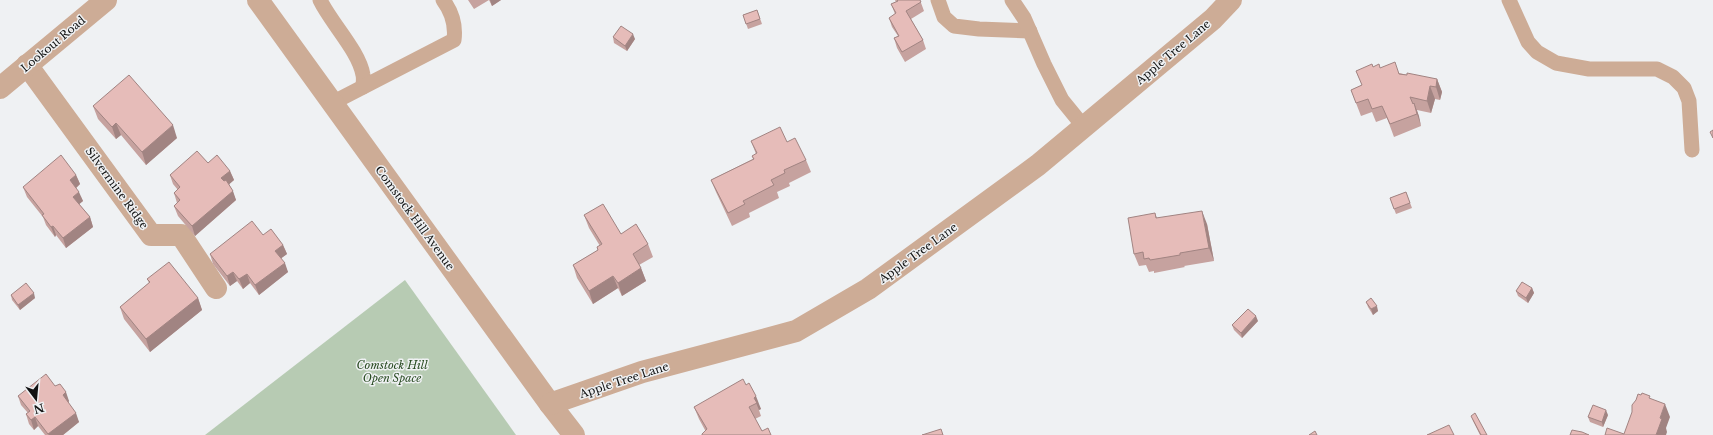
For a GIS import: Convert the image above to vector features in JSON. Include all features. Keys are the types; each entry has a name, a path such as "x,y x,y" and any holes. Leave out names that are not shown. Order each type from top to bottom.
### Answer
{"street":[{"name":"Lookout Road","path":"0,88 106,0"},
{"name":"Comstock Hill Avenue","path":"258,0 574,435"},
{"name":"Apple Tree Lane","path":"550,404 642,372 796,331 868,289 1038,166 1213,19 1231,0"},
{"name":"Silvermine Ridge","path":"27,65 151,235 181,235 216,288"}],"lane":[{"path":"320,0 326,12 356,58 363,74 363,87"},
{"path":"332,103 454,40 456,28 448,7 443,0"},
{"path":"938,0 944,17 954,26 1030,32"},
{"path":"1012,0 1024,18 1062,100 1084,127"},
{"path":"1509,0 1528,42 1537,52 1556,63 1589,70 1658,69 1673,76 1684,88 1689,101 1692,150"}],"green space":[{"name":"Comstock Hill Open Space","path":"405,280 516,435 205,435"}],"building":[{"path":"897,0 920,0 921,2 906,11 923,40 902,52 894,38 899,36 889,18 896,13 891,4 898,1"},
{"path":"757,10 760,19 746,24 743,15"},
{"path":"621,26 633,34 625,46 613,37"},
{"path":"1395,62 1399,74 1407,75 1407,73 1437,79 1436,87 1430,86 1427,101 1410,97 1413,104 1414,103 1417,114 1390,124 1382,106 1372,109 1368,99 1356,103 1351,90 1362,85 1356,71 1372,64 1373,67 1379,64 1380,68"},
{"path":"129,75 173,125 142,152 116,123 112,127 93,106"},
{"path":"780,127 787,142 795,138 806,160 784,170 785,173 771,180 774,185 743,201 745,204 728,213 711,180 754,159 752,156 757,153 751,141"},
{"path":"1713,130 1713,138 1710,132"},
{"path":"197,151 208,163 217,155 230,171 221,178 224,181 226,180 233,191 192,226 174,206 180,200 174,193 180,187 170,175"},
{"path":"61,155 76,175 70,180 79,192 73,197 90,217 63,238 53,226 51,227 42,215 44,214 23,187"},
{"path":"1406,192 1410,203 1394,209 1390,198"},
{"path":"603,204 621,234 636,224 648,244 633,254 641,268 618,283 613,276 589,291 573,265 598,250 597,247 602,244 584,215"},
{"path":"1202,211 1209,248 1150,260 1149,258 1144,259 1143,252 1134,254 1128,218 1155,213 1156,218"},
{"path":"252,221 263,235 271,229 283,245 275,251 285,263 255,285 247,274 239,279 233,272 227,276 210,254"},
{"path":"169,262 198,298 146,339 120,307 150,282 147,279"},
{"path":"1522,282 1532,288 1526,298 1516,291"},
{"path":"26,283 34,293 18,305 11,295"},
{"path":"1371,298 1377,306 1371,309 1366,302"},
{"path":"1248,309 1256,316 1241,333 1232,325"},
{"path":"46,374 55,386 60,384 66,392 63,395 76,413 48,434 35,417 31,420 26,414 30,411 18,396"},
{"path":"743,379 746,385 749,383 756,396 754,398 757,403 749,407 762,431 768,428 771,435 702,435 707,429 694,407"},
{"path":"1642,393 1650,396 1649,398 1665,404 1660,418 1662,419 1656,435 1605,435 1607,428 1624,434 1632,412 1632,405 1638,394 1641,395"},
{"path":"1593,405 1606,410 1602,422 1588,417"},
{"path":"1475,413 1487,435 1481,435 1471,416"},
{"path":"1449,425 1454,435 1427,435"},
{"path":"941,429 943,435 922,435"},
{"path":"1572,430 1582,432 1589,435 1570,435"},
{"path":"1315,431 1317,435 1309,435"}]}
